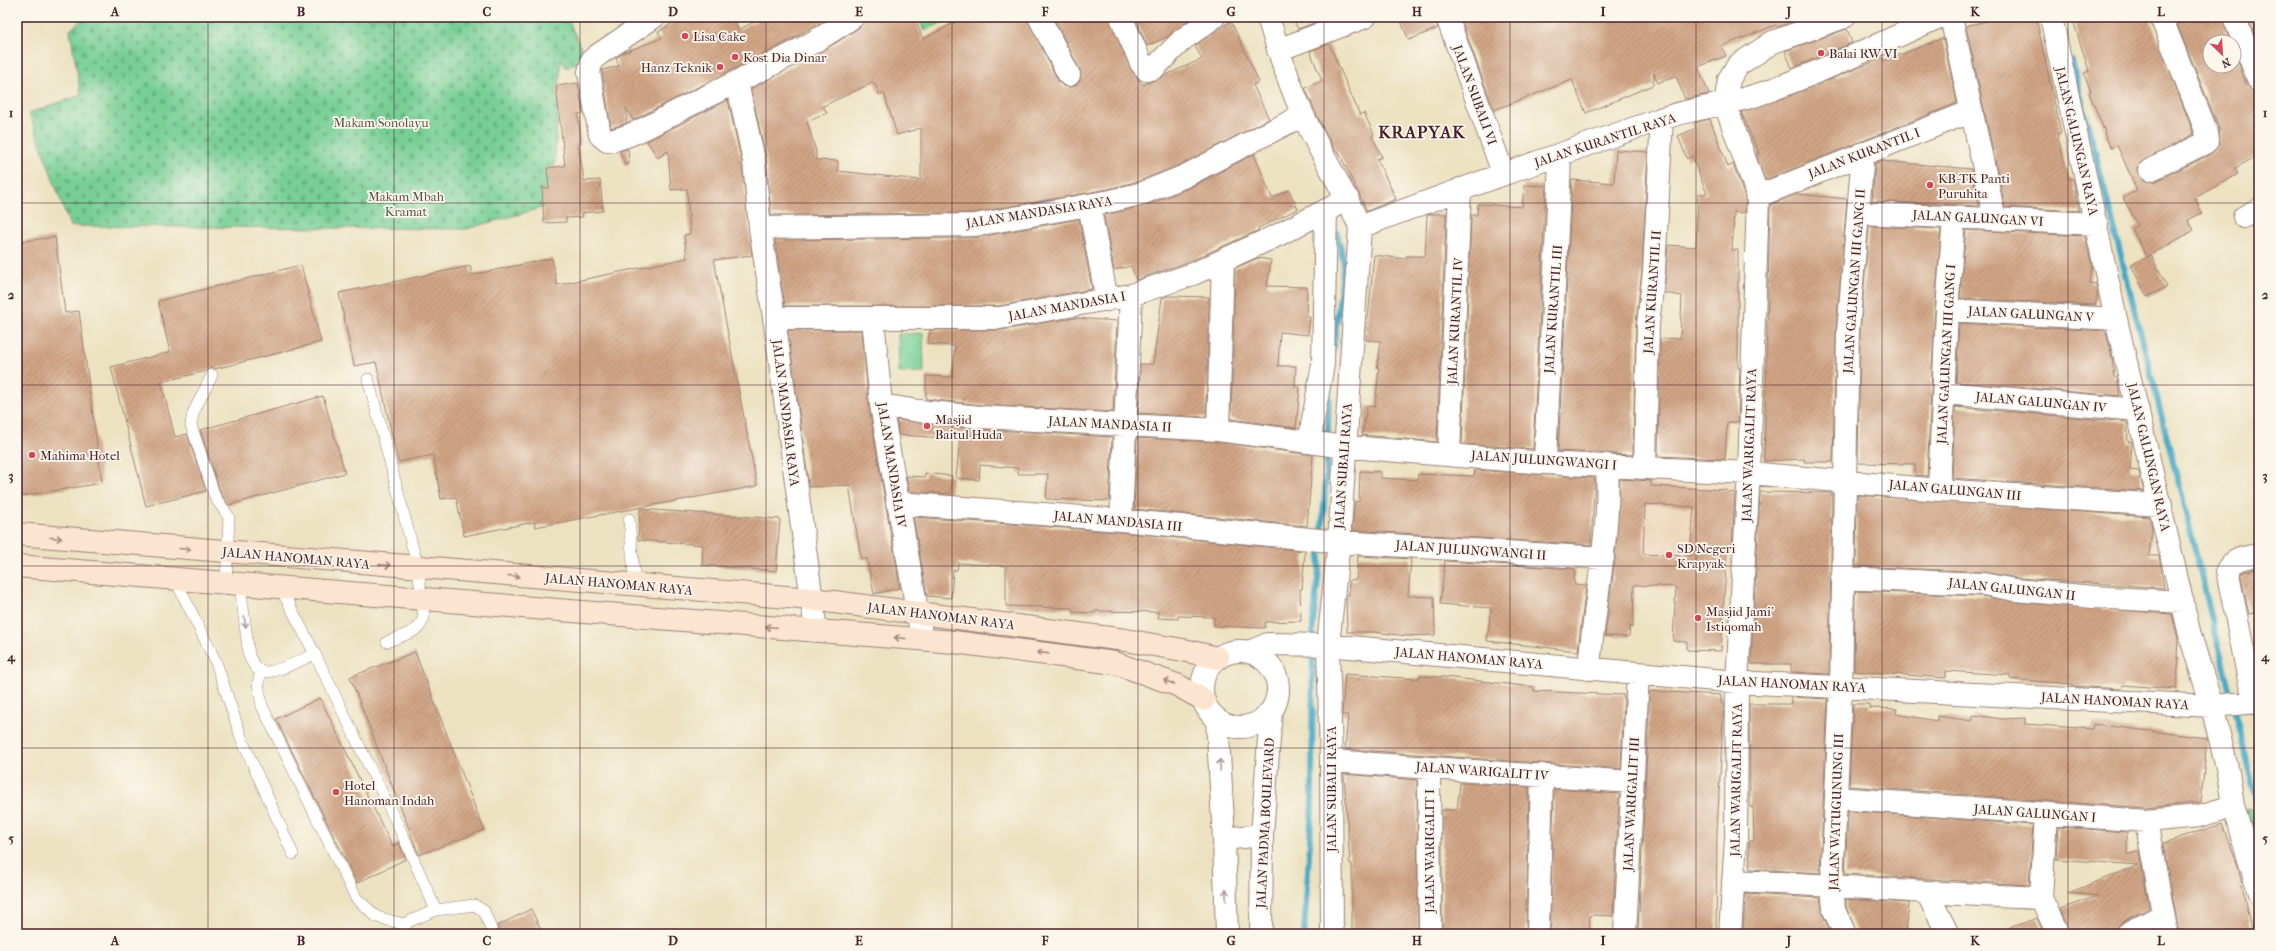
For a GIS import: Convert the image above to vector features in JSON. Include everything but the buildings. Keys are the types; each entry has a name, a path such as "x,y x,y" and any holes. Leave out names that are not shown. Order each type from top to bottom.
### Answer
{"street":[{"path":"654,17 598,55 590,65 589,72 600,135 607,141 616,139 648,126 737,82 853,17"},
{"path":"1039,17 1069,75"},
{"path":"1121,17 1141,63 1146,70 1154,68 1182,40 1214,17"},
{"name":"JALAN SUBALI RAYA","path":"1268,17 1278,50 1293,121 1336,205 1360,227 1342,446 1324,540 1317,645 1332,761 1332,934"},
{"path":"1278,50 1365,17"},
{"name":"JALAN SUBALI VI","path":"1447,17 1503,173"},
{"path":"1725,104 1729,79 1738,65 1773,42 1844,17"},
{"name":"JALAN KURANTIL RAYA","path":"1360,227 1503,173 1560,155 1662,118 1725,104 1819,72 1939,17"},
{"path":"1951,17 1995,219"},
{"name":"JALAN GALUNGAN RAYA","path":"2051,17 2063,81 2097,224 2116,319 2161,505 2182,602 2216,706 2233,806 2259,893"},
{"path":"2150,170 2205,143 2208,140 2207,133 2161,17"},
{"path":"2234,17 2259,81"},
{"name":"JALAN MANDASIA RAYA","path":"737,82 754,161 760,228 774,318 816,631"},
{"name":"JALAN WARIGALIT RAYA","path":"1725,104 1758,196 1749,473 1737,682 1736,838 1730,934"},
{"name":"JALAN KURANTIL I","path":"1758,196 1863,153 1972,111"},
{"name":"JALAN KURANTIL II","path":"1645,466 1648,324 1654,272 1662,118"},
{"name":"JALAN MANDASIA RAYA","path":"760,228 974,225 1089,205 1143,193 1185,176 1293,121"},
{"name":"JALAN GALUNGAN III GANG II","path":"1846,480 1848,332 1863,153"},
{"name":"JALAN KURANTIL III","path":"1545,463 1550,340 1557,260 1560,155"},
{"name":"JALAN KURANTIL IV","path":"1449,454 1460,189"},
{"path":"1089,205 1107,300"},
{"path":"1313,443 1323,364 1336,205"},
{"name":"JALAN MANDASIA I","path":"774,318 1000,318 1131,296 1193,274 1278,235 1336,205"},
{"name":"JALAN GALUNGAN VI","path":"1858,213 2097,224"},
{"name":"JALAN GALUNGAN III GANG I","path":"1939,490 1947,310 1954,217"},
{"path":"1218,430 1223,260"},
{"path":"1121,520 1131,296"},
{"name":"JALAN GALUNGAN V","path":"1947,310 2116,319"},
{"name":"JALAN MANDASIA IV","path":"873,318 881,405 922,639"},
{"name":"JALAN GALUNGAN IV","path":"1944,393 2138,410"},
{"name":"JALAN MANDASIA II","path":"881,405 919,411 981,417 1218,430 1342,446"},
{"name":"JALAN JULUNGWANGI I","path":"1342,446 1545,463 1645,466 1749,473"},
{"path":"1589,669 1609,498 1607,465"},
{"name":"JALAN GALUNGAN III","path":"1749,473 1846,480 1939,490 2161,505"},
{"path":"1841,687 1842,578 1846,480"},
{"name":"JALAN MANDASIA III","path":"898,503 1121,520 1324,540"},
{"name":"JALAN HANOMAN RAYA","path":"17,534 229,553 811,599 1125,640 1183,650 1218,658"},
{"name":"JALAN JULUNGWANGI II","path":"1324,540 1603,558"},
{"path":"2256,703 2249,680 2227,570 2229,566 2239,559 2259,555"},
{"name":"JALAN HANOMAN RAYA","path":"17,566 922,639 1115,663 1177,685 1204,700"},
{"name":"JALAN GALUNGAN II","path":"1842,578 1983,584 2016,590 2093,597 2182,602"},
{"name":"JALAN HANOMAN RAYA","path":"1249,652 1268,644 1317,645 1737,682 2216,706 2256,703"},
{"path":"1275,674 1267,663 1259,656 1249,652 1228,654 1218,658 1204,677 1202,689 1204,700 1209,711 1217,719 1234,726 1251,725 1262,720 1271,711 1277,700 1278,687 1275,674 1276,656 1284,644"},
{"name":"JALAN WARIGALIT III","path":"1625,934 1638,673"},
{"name":"JALAN WATUGUNUNG III","path":"1841,687 1832,885 1834,910 1845,934"},
{"name":"JALAN PADMA BOULEVARD","path":"1261,934 1262,835 1271,711"},
{"path":"1217,719 1224,838 1227,934"},
{"name":"JALAN WARIGALIT IV","path":"1332,761 1632,782"},
{"name":"JALAN WARIGALIT I","path":"1429,768 1430,934"},
{"path":"1538,934 1542,775"},
{"name":"JALAN GALUNGAN I","path":"1836,798 2146,821 2199,816 2233,806"},
{"path":"2046,814 2041,898 2058,934"},
{"path":"2127,934 2165,924 2146,821"},
{"path":"1224,838 1262,835"},
{"path":"1733,881 1832,885 1927,893 2041,898"},
{"path":"1927,893 1948,934"}],"lane":[{"path":"212,375 193,413 191,425 215,497 229,517 229,553 233,583 249,656 261,672 272,672 315,654"},
{"path":"368,379 418,568 424,618 419,627 412,632 387,642"},
{"path":"629,519 635,585"},
{"path":"175,579 216,662 242,740 293,854"},
{"path":"280,587 315,654 404,838 436,910"},
{"path":"261,672 258,683 262,706 356,898 377,917 406,929 436,910 474,905 478,906 484,911 493,934"}],"shaded area":[{"name":"SD Negeri Krapyak","path":"1615,472 1740,480 1733,591 1600,588"}],"green space":[{"name":"Makam Sonolayu","path":"85,17 559,17 560,20 567,17 586,59 566,68 561,58 552,205 466,229 70,226 29,113 81,95 70,30"},
{"path":"918,17 944,17 946,21 924,31"},
{"path":"923,333 924,372 899,373 898,334"},
{"path":"2251,807 2259,840 2249,843 2239,811"}],"waterway":[{"path":"2072,61 2189,525 2259,812"},
{"path":"1333,350 1344,263 1337,233"},
{"path":"1304,934 1312,806 1313,624 1319,570 1327,463 1329,388"}],"place":[{"name":"Lisa Cake","path":"685,36"},
{"name":"Balai RW VI","path":"1821,53"},
{"name":"Kost Dia Dinar","path":"735,57"},
{"name":"Hanz Teknik","path":"720,67"},
{"name":"KB-TK Panti Puruhita","path":"1930,185"},
{"name":"Masjid Baitul Huda","path":"927,426"},
{"name":"Mahima Hotel","path":"32,455"},
{"name":"SD Negeri Krapyak","path":"1669,555"},
{"name":"Masjid Jami' Istiqomah","path":"1698,618"},
{"name":"Hotel Hanoman Indah","path":"336,792"}],"district":[{"name":"KRAPYAK","path":"1422,132"}],"park label":[{"name":"Makam Mbah Kramat","path":"406,204"}]}
